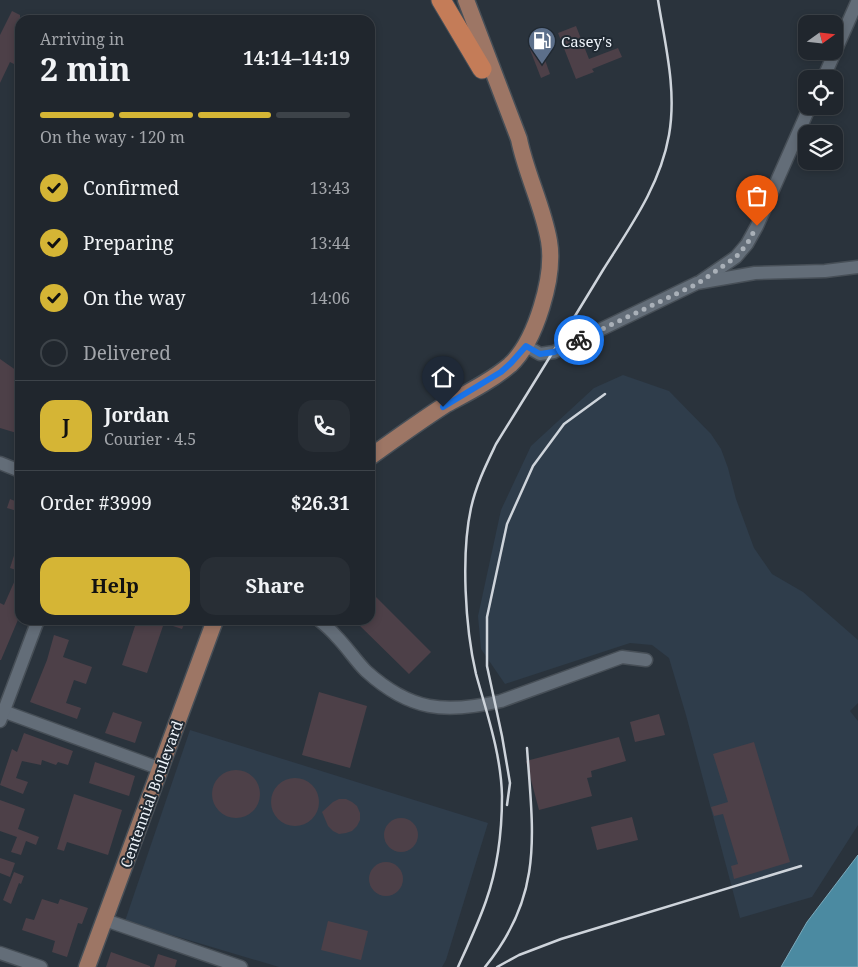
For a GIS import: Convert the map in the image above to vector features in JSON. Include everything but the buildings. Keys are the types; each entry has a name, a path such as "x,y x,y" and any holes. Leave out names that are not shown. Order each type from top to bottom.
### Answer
{"highway":[{"path":"441,0 482,69"}],"main road":[{"path":"454,0 463,18 508,134 523,159"},
{"path":"375,454 443,407 501,372 511,363 526,346 542,304 550,268 550,243 544,219 523,159 519,139 466,0"},
{"name":"Centennial Boulevard","path":"88,967 213,625"}],"street":[{"path":"827,70 858,0"},
{"path":"526,346 540,354 554,352 697,284 736,257 747,244 757,226 806,115"},
{"path":"697,284 755,273 825,272 858,267"},
{"path":"0,463 15,469"},
{"path":"36,625 1,714 161,769"},
{"path":"325,625 365,670 392,691 421,705 447,708 468,708 501,701 622,657 646,660"},
{"path":"104,920 241,967"},
{"path":"0,953 42,967"}],"shaded area":[{"path":"623,375 669,391 711,434 721,449 736,499 754,548 772,574 803,592 858,640 858,703 850,711 858,721 858,825 812,897 740,918 669,658 652,645 630,643 505,684 481,649 478,616 501,510 531,446 594,388"},
{"path":"190,730 488,823 446,960 442,967 279,967 125,921"}],"water":[{"path":"858,855 858,967 781,967 807,922"}],"railway":[{"path":"458,967 480,918 494,875 502,809 501,780 496,749 476,674 469,635 465,568 471,508 478,483 496,444 643,206 659,172 669,135 672,101 669,67 658,0"},
{"path":"507,805 510,783 487,666 487,617 507,524 533,466 564,424 605,394"},
{"path":"485,967 504,940 517,914 526,889 532,836 527,748"},
{"path":"497,967 519,955 561,939 801,866"}],"way so far":[{"path":"579,340 697,284 736,257 747,244 757,226"}],"place":[{"name":"Casey's","path":"542,65"}],"route":[{"path":"443,407 501,372 526,346 540,354 554,352 579,340"}]}
